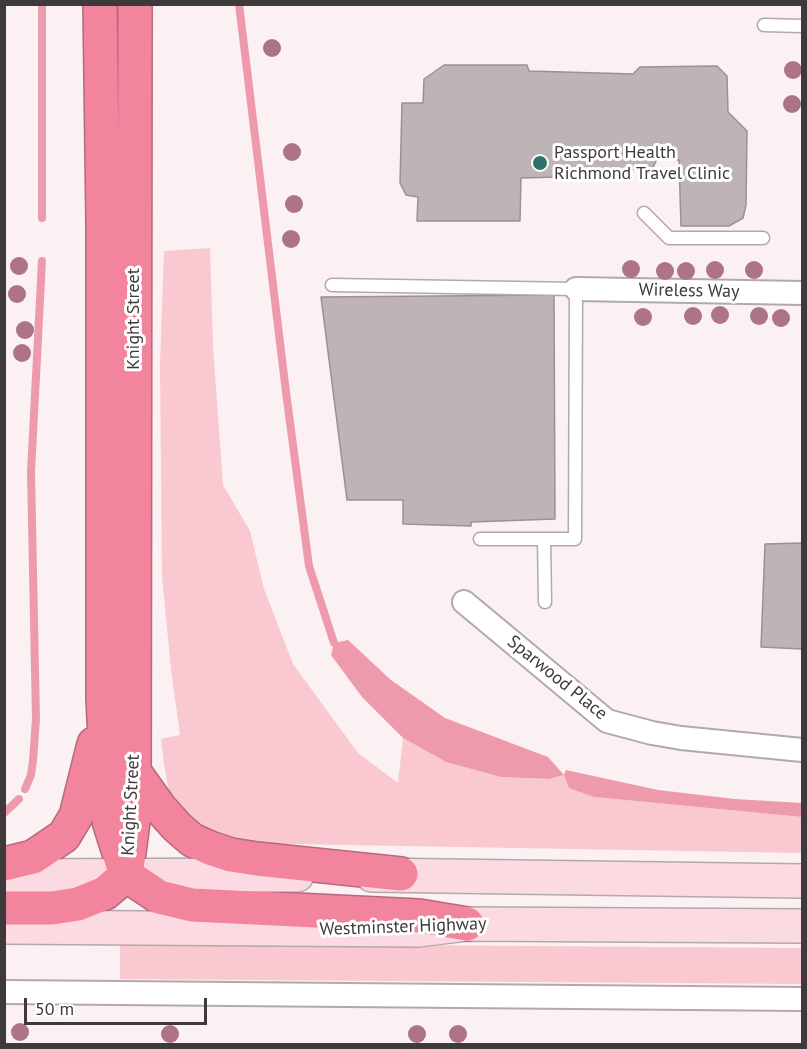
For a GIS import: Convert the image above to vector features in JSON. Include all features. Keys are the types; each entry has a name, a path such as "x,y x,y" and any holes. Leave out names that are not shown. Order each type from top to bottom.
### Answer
{"highway":[{"name":"Knight Street","path":"100,4 103,223 103,698 109,821 126,875"},
{"name":"Knight Street","path":"126,875 133,837 134,770 135,4"},
{"path":"4,864 33,857 64,836 76,816 88,772 103,698"},
{"path":"134,770 160,808 177,827 192,840 210,849 257,859 400,874"},
{"path":"4,908 52,908 78,904 105,893 126,875 159,897 192,905 419,916 467,924"}],"main road":[{"path":"4,876 400,874 802,881"},
{"name":"Westminster Highway","path":"4,927 418,930 467,924 802,926"}],"street":[{"name":"Wireless Way","path":"576,289 802,293"},
{"name":"Sparwood Place","path":"464,602 607,721 681,738 802,750"},
{"path":"4,992 802,999"}],"lane":[{"path":"764,25 802,26"},
{"path":"644,213 669,238 763,238"},
{"path":"332,285 576,289 575,539 480,539"},
{"path":"544,539 544,602"}],"shaded area":[{"path":"210,248 213,347 223,485 250,531 264,589 293,664 358,753 398,783 403,738 446,762 501,777 549,779 564,775 594,797 802,817 802,853 235,843 201,831 170,798 161,739 180,735 162,576 160,364 164,251"},
{"path":"348,640 391,680 445,718 548,757 564,775 549,779 501,777 446,762 403,738 362,697 331,655 334,643"},
{"path":"566,770 658,790 735,799 802,803 802,817 594,797 569,788 564,775"},
{"path":"120,943 802,948 802,984 120,979"}],"building":[{"path":"444,65 527,65 529,71 633,74 640,67 717,66 727,76 728,112 747,131 746,205 743,218 729,226 681,226 679,160 657,159 652,170 602,169 597,176 521,178 520,221 417,221 418,197 406,195 400,183 402,103 423,103 424,79"},
{"path":"554,295 555,519 471,522 471,526 403,524 403,500 347,500 321,297"},
{"path":"802,543 802,649 761,647 765,544"}],"waterway":[{"path":"42,4 42,218"},
{"path":"239,4 309,566 334,643"},
{"path":"25,789 31,775 36,719 31,472 42,261"},
{"path":"4,813 19,799"}],"place":[{"name":"Passport Health Richmond Travel Clinic","path":"540,163"}]}
